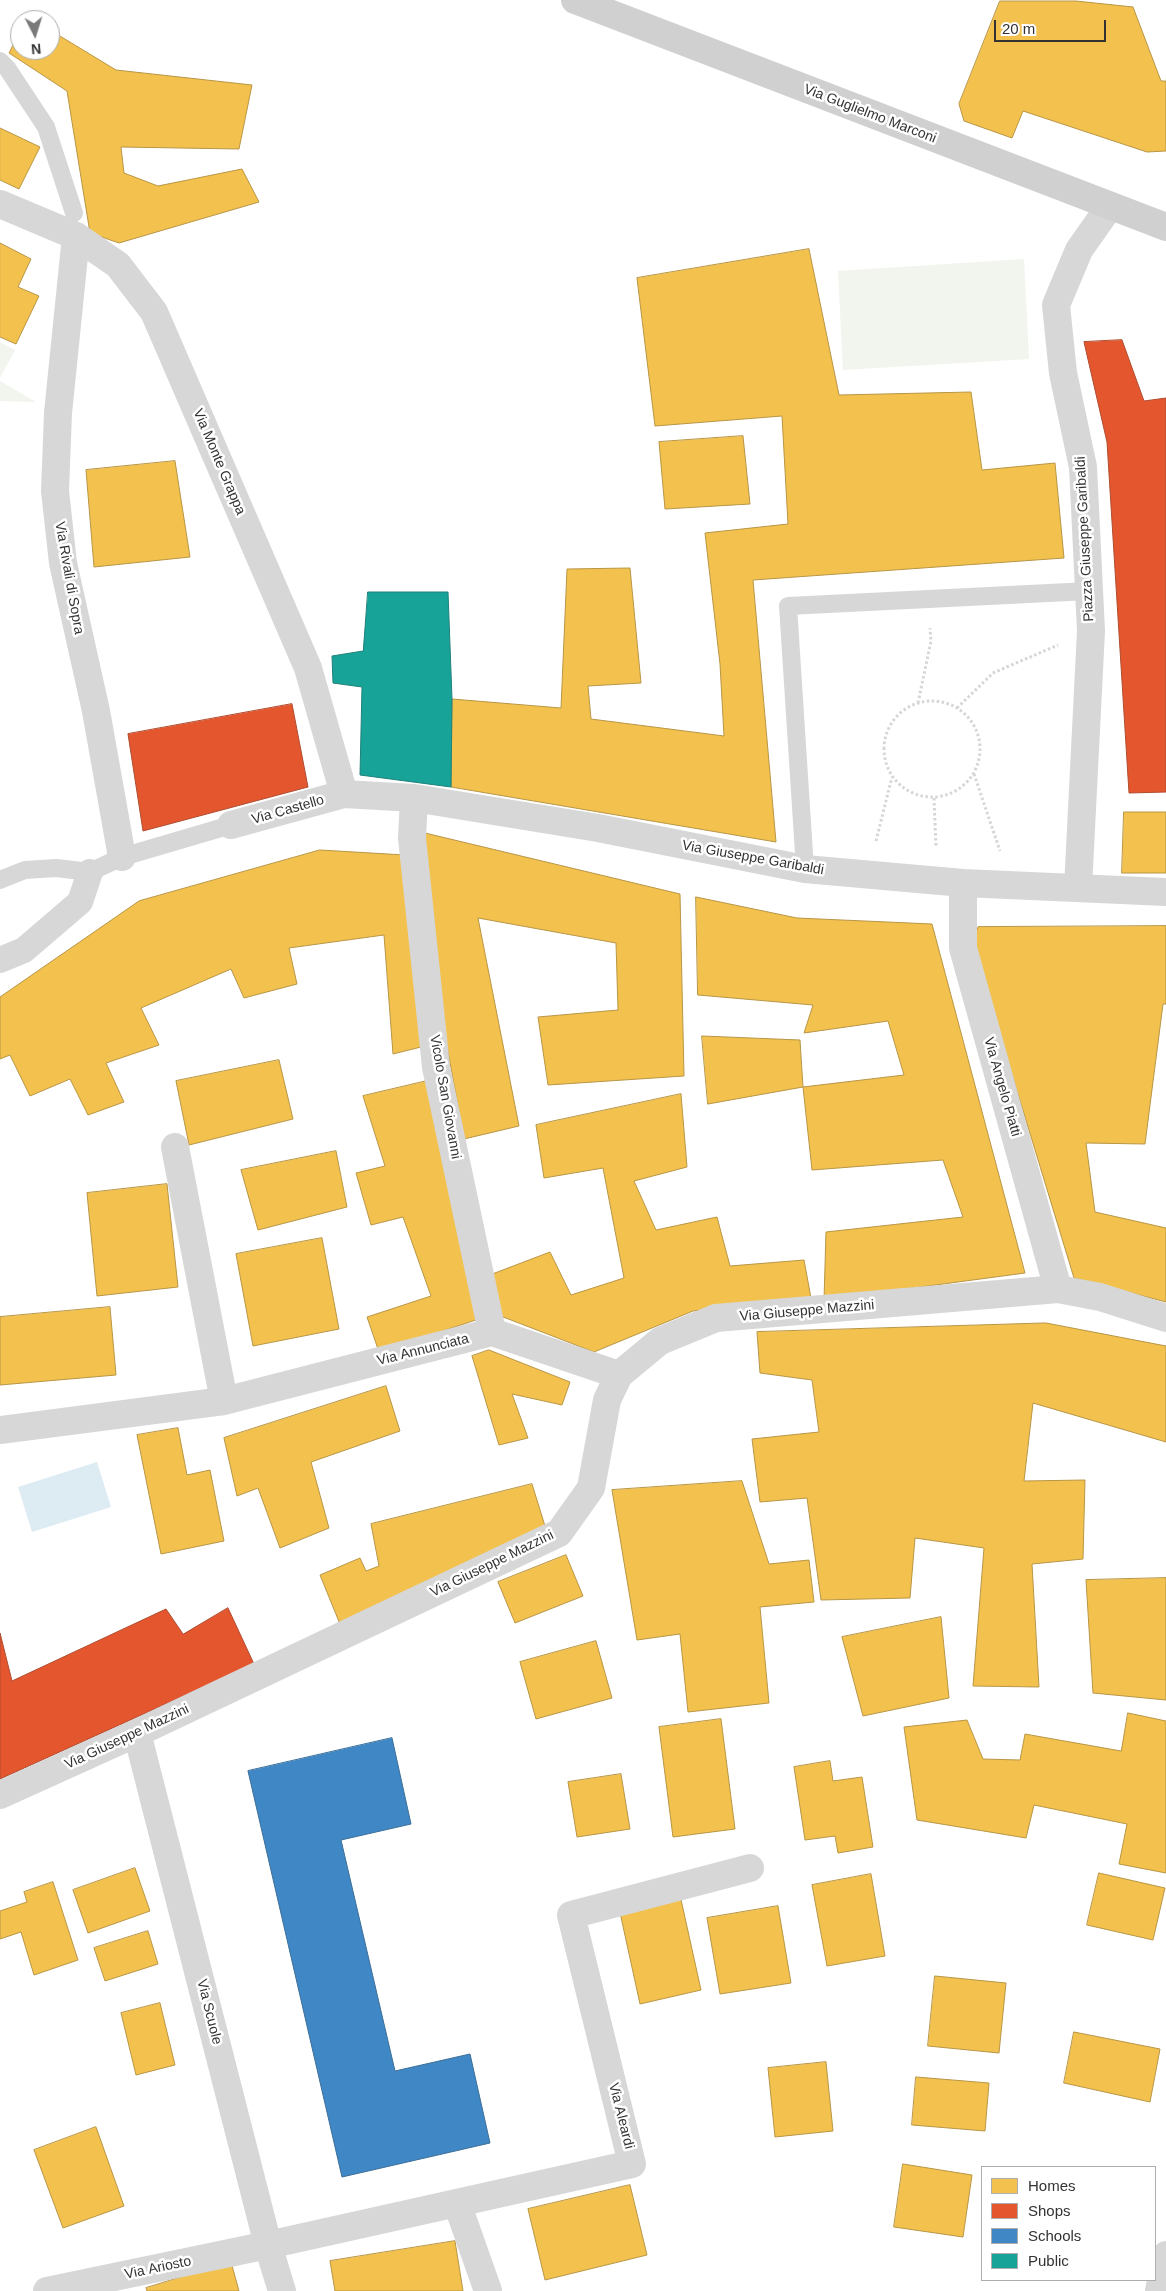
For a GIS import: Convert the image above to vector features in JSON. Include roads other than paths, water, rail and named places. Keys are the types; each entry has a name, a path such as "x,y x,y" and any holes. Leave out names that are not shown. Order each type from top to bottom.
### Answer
{"main road":[{"name":"Via Guglielmo Marconi","path":"575,0 1166,227"}],"street":[{"name":"Via Monte Grappa","path":"0,204 75,225 118,265 154,312 308,668 344,794"},
{"name":"Piazza Giuseppe Garibaldi","path":"1078,888 1090,631 1089,591 1083,466 1063,373 1056,305 1079,250 1110,206"},
{"name":"Via Rivali di Sopra","path":"75,225 58,414 55,491 63,563 96,711 122,857"},
{"name":"Via Giuseppe Garibaldi","path":"344,794 414,798 598,828 805,869 1012,886 1166,892"},
{"name":"Via Castello","path":"231,825 344,794"},
{"name":"Vicolo San Giovanni","path":"414,798 412,838 436,1067 492,1332"},
{"path":"0,960 24,950 80,902 90,872"},
{"name":"Via Angelo Piatti","path":"950,882 963,948 1058,1289"},
{"path":"175,1147 224,1401"},
{"name":"Via Giuseppe Mazzini","path":"0,1795 137,1733 559,1533 591,1488 607,1400 619,1374 660,1341 716,1318 1058,1289 1100,1297 1166,1318"},
{"path":"492,1332 619,1374"},
{"name":"Via Annunciata","path":"0,1430 224,1401 492,1332"},
{"name":"Via Scuole","path":"137,1733 268,2245 282,2291"},
{"name":"Via Aleardi","path":"268,2245 632,2164 570,1915 750,1868"},
{"path":"457,2203 488,2291"},
{"name":"Via Ariosto","path":"47,2291 268,2245"},
{"path":"1159,2291 1166,2255"}],"lane":[{"path":"0,61 7,68 46,127 75,225"},
{"path":"805,869 788,606 1089,591"},
{"path":"0,880 25,870 56,868 90,872 122,857 231,825"}]}
